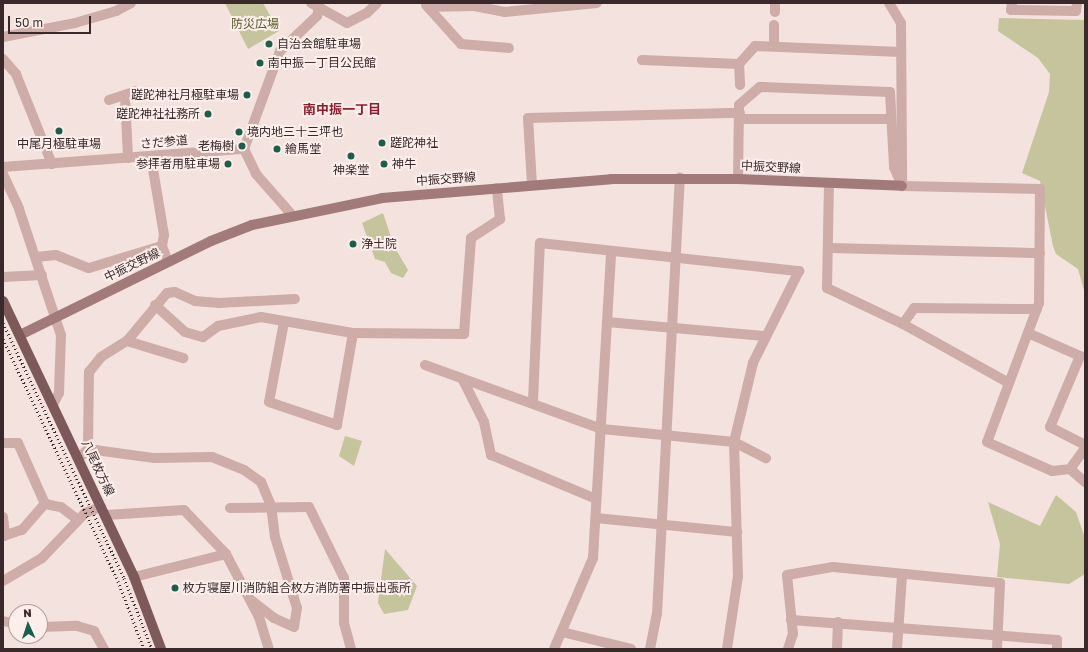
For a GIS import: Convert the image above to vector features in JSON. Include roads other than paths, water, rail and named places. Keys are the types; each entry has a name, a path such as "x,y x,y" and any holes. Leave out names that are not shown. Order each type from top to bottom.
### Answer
{"main road":[{"name":"八尾枚方線","path":"3,301 104,511 134,577 162,649"}],"street":[{"path":"3,37 75,23 116,11 131,3"},
{"path":"315,5 346,23 367,14 377,3"},
{"path":"426,5 474,6 504,12 597,3"},
{"path":"889,3 901,23 902,186"},
{"path":"1012,3 1011,10 1076,11 1077,3"},
{"path":"292,215 256,174 244,149 280,51 317,16 315,5"},
{"path":"426,5 461,44 509,48"},
{"path":"774,25 774,46"},
{"path":"740,85 739,64 755,46 901,52"},
{"path":"3,59 16,74 52,164"},
{"path":"642,60 739,64"},
{"path":"738,179 739,104 760,87 890,92 894,167 902,186"},
{"path":"109,100 125,96 136,91"},
{"path":"125,96 128,158"},
{"path":"532,185 528,118 740,116 891,119"},
{"name":"さだ参道","path":"3,172 36,164 151,157 244,149"},
{"path":"151,157 164,234 162,246 168,262"},
{"path":"3,172 57,316 62,341 59,393 53,405"},
{"path":"650,649 657,614 678,260 680,178"},
{"name":"中振交野線","path":"20,335 168,262 252,225 292,215 382,198 532,185 680,178 902,186"},
{"path":"829,183 827,288 903,324 1009,383"},
{"path":"902,186 1040,189 1040,253 1037,309 988,442 1052,471 1070,469 1085,482"},
{"path":"155,305 185,332 203,338 218,326 261,318 353,333 464,334 471,238 500,219 497,188"},
{"path":"533,401 540,242 611,253 799,271 764,336 753,363 734,442 738,576 727,649"},
{"path":"36,257 56,255 89,268 162,246"},
{"path":"828,248 1040,253"},
{"path":"554,649 593,558 602,429 611,253"},
{"path":"3,278 42,275"},
{"path":"79,458 88,449 90,372 102,357 127,341 155,305 174,292 195,301 295,299"},
{"path":"903,324 914,308 1037,309"},
{"path":"284,322 269,402 337,425 353,333"},
{"path":"607,322 764,336"},
{"path":"1028,333 1080,356 1050,427 1085,444"},
{"path":"127,341 183,358"},
{"path":"425,365 463,380 533,401 602,429 667,434 734,442 766,458"},
{"path":"463,380 484,422 491,455 596,499"},
{"path":"3,443 18,443 45,504"},
{"path":"1070,469 1085,448"},
{"path":"88,449 154,458 225,460 261,482 271,505 275,537 297,608 294,627 274,618 251,600"},
{"path":"45,504 61,507 81,517"},
{"path":"3,517 4,536 22,530 45,504"},
{"path":"230,508 271,505 309,507 344,578 344,623 351,649"},
{"path":"3,581 42,558 81,517 104,511 184,510 226,554 251,600 270,649"},
{"path":"596,518 737,532"},
{"path":"134,577 226,554"},
{"path":"788,649 793,634 787,576 833,567 902,576 1000,583 997,649"},
{"path":"897,649 902,576"},
{"path":"791,620 838,622 1057,640 1057,649"},
{"path":"837,649 838,622"},
{"path":"48,627 83,627 94,631 104,649"},
{"path":"562,632 631,649"}],"railway":[{"path":"3,323 124,578 152,649"},
{"path":"3,339 118,581 144,649"}],"place":[{"name":"自治会館駐車場","path":"269,44"},
{"name":"南中振一丁目公民館","path":"260,63"},
{"name":"蹉跎神社月極駐車場","path":"247,95"},
{"name":"蹉跎神社社務所","path":"208,114"},
{"name":"中尾月極駐車場","path":"59,131"},
{"name":"境内地三十三坪也","path":"239,132"},
{"name":"蹉跎神社","path":"382,143"},
{"name":"老梅樹","path":"242,146"},
{"name":"繪馬堂","path":"277,149"},
{"name":"神楽堂","path":"351,156"},
{"name":"参拝者用駐車場","path":"228,164"},
{"name":"神牛","path":"384,164"},
{"name":"浄土院","path":"353,244"},
{"name":"枚方寝屋川消防組合枚方消防署中振出張所","path":"175,588"}],"district":[{"name":"南中振一丁目","path":"342,109"}],"park label":[{"name":"防災広場","path":"255,24"}]}
